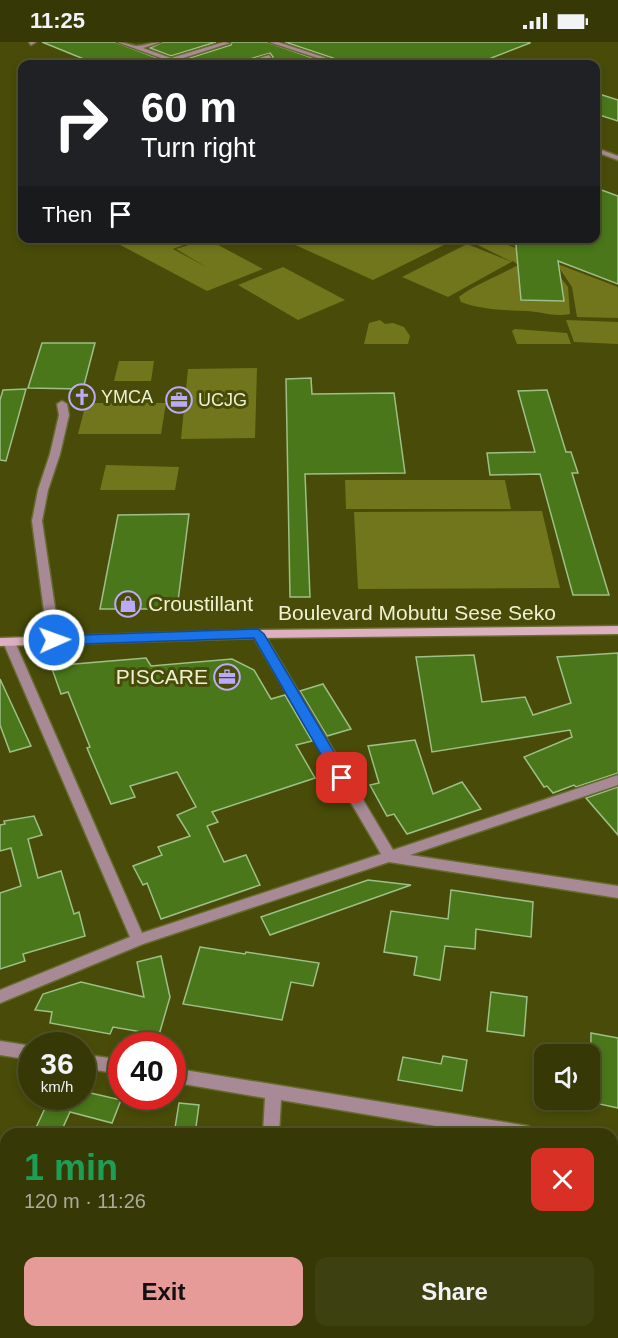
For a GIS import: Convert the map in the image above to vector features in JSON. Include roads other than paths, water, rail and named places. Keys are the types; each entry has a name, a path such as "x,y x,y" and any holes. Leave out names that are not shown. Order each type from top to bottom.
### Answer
{"street":[{"path":"120,42 171,60 227,43"},
{"path":"137,48 158,42"},
{"path":"272,42 328,60"},
{"path":"258,60 269,57"},
{"path":"600,151 618,158"},
{"path":"54,640 38,521 43,490 62,424 62,404"},
{"name":"Boulevard Mobutu Sese Seko","path":"5,642 258,634 618,630"},
{"path":"258,634 390,857"},
{"path":"5,642 138,940"},
{"path":"0,997 138,940 618,780"},
{"path":"390,857 618,892"},
{"path":"0,1048 18,1051"},
{"path":"186,1077 491,1128"},
{"path":"271,1128 273,1093"}],"place":[{"name":"YMCA","path":"82,397"},
{"name":"UCJG","path":"179,400"},
{"name":"Croustillant","path":"128,604"},
{"name":"PISCARE","path":"227,677"}]}
